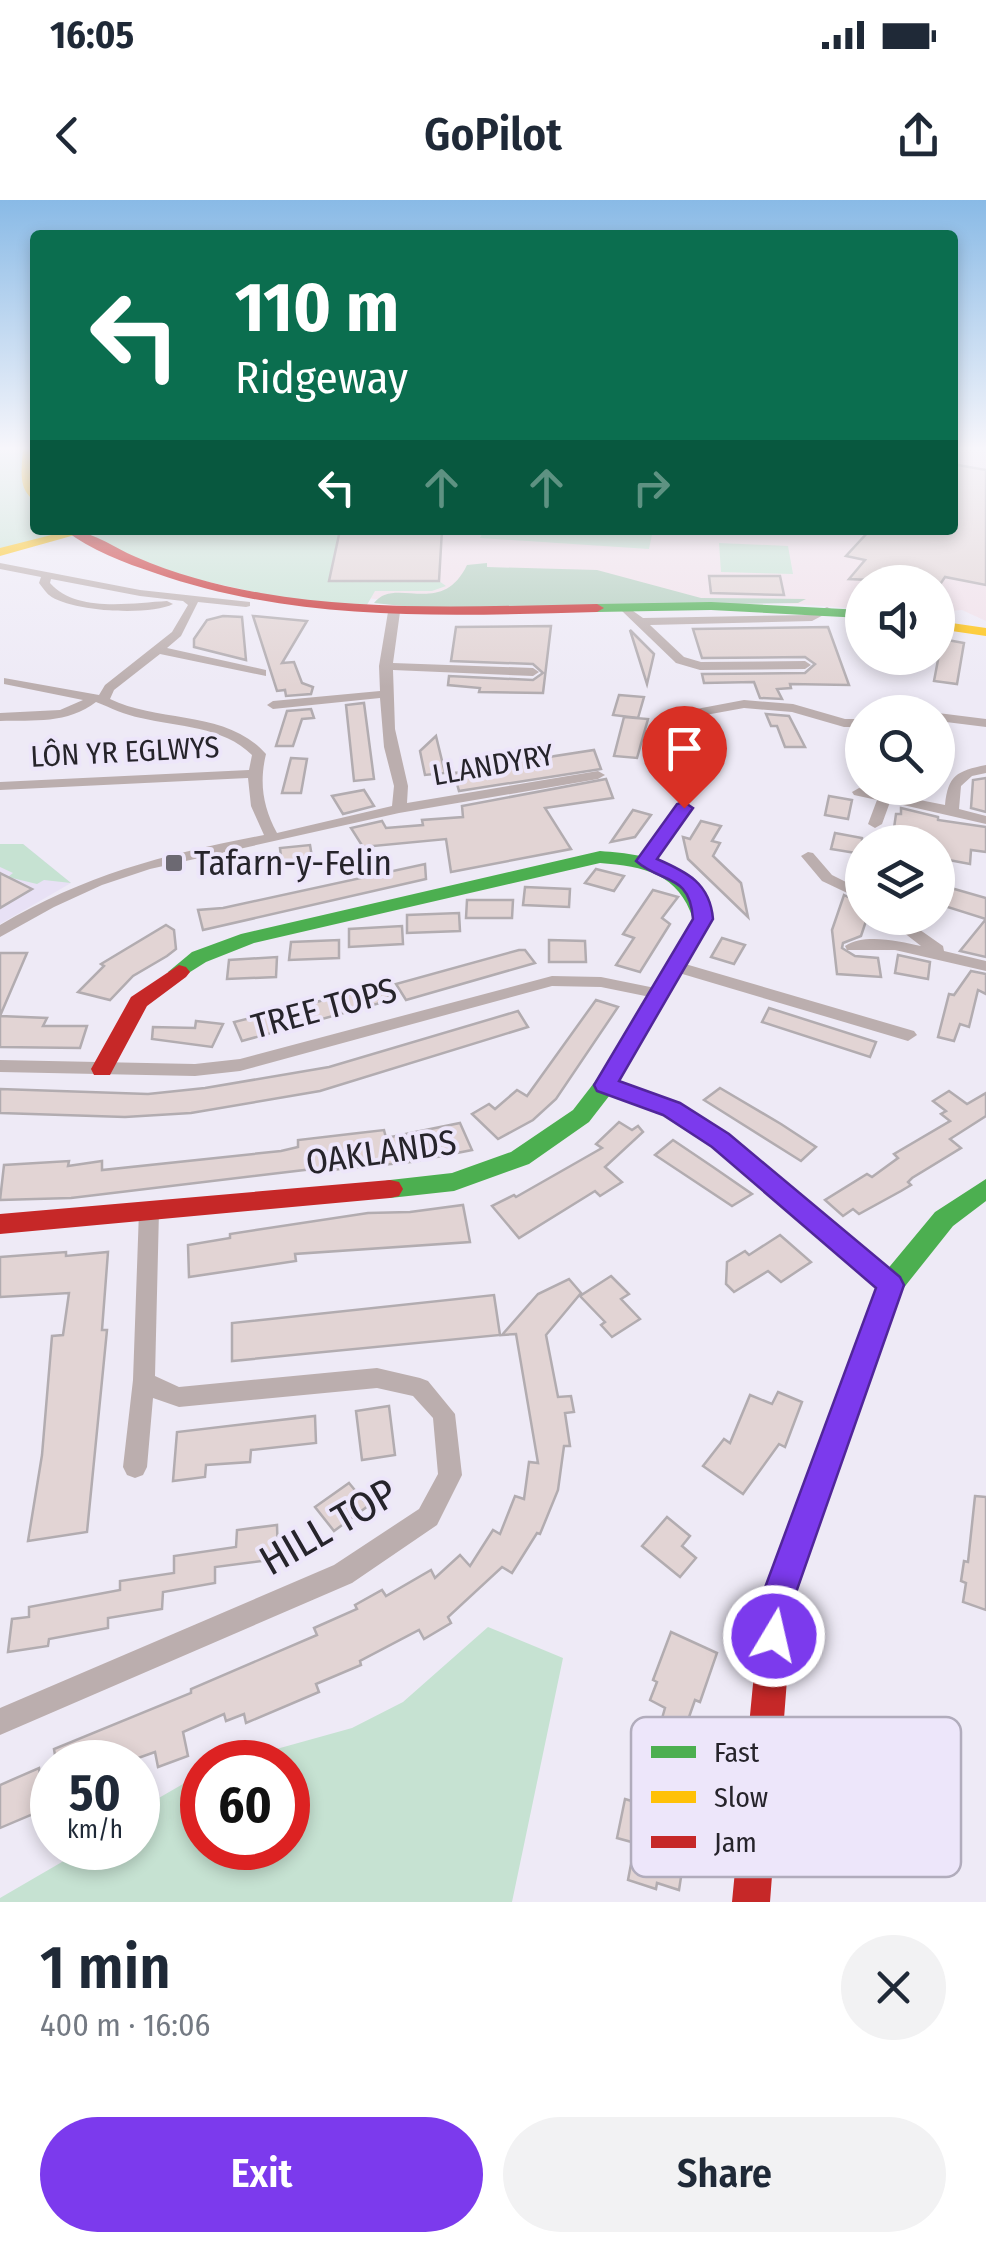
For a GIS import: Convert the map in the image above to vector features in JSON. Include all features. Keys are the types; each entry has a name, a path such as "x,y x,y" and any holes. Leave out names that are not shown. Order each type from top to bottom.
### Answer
{"main road":[{"path":"0,552 60,535"},
{"path":"82,535 159,571 226,590 394,612 632,615 753,606 845,612"},
{"path":"955,627 986,632"},
{"name":"OAKLANDS","path":"0,1224 454,1182 520,1158 581,1116 605,1085 703,919 701,899 684,877 645,861 600,856 248,938 199,956 138,1002 102,1069"},
{"path":"767,1717 777,1601 890,1285 944,1219 986,1188"},
{"path":"751,1902 753,1877"}],"street":[{"path":"0,566 184,598 246,604"},
{"path":"47,576 44,583 51,595 82,604 142,606 184,598"},
{"path":"0,717 61,714 97,699 160,650 190,618 194,604 184,598"},
{"name":"LLANDYRY","path":"394,612 384,694 401,784 402,802 398,808"},
{"path":"632,615 680,660 700,666 805,665"},
{"path":"160,650 262,673"},
{"path":"385,666 533,672"},
{"path":"8,680 97,699 244,741 259,754 253,774 258,813 272,836"},
{"path":"273,705 384,694"},
{"path":"682,729 696,713 744,704 793,708 845,723"},
{"path":"955,719 986,723"},
{"path":"952,810 954,785 966,773 986,769"},
{"name":"LÔN YR EGLWYS","path":"0,786 253,774"},
{"name":"LLANDYRY","path":"0,932 79,887 116,872 398,808 598,775"},
{"path":"875,824 882,805"},
{"path":"921,805 986,820"},
{"path":"645,861 684,808"},
{"path":"808,856 827,878 845,887"},
{"path":"916,935 940,953"},
{"path":"853,946 895,945 986,966"},
{"path":"675,966 908,1035"},
{"name":"TREE TOPS","path":"0,1066 195,1070 240,1064 552,981 600,982 660,994"},
{"path":"605,1085 672,1109 720,1141 890,1285"},
{"path":"136,1467 144,1380 149,1212"},
{"name":"HILL TOP","path":"0,1722 343,1574 428,1517 450,1475 444,1414 420,1388 377,1378 179,1398 144,1380"}],"shaded area":[{"path":"958,527 986,527 986,621 955,611 955,565 845,565 845,608 769,602 377,599 322,594 328,535 958,535"},
{"path":"0,844 23,844 71,883 0,924"}],"green space":[{"path":"0,527 30,527 30,535 67,535 0,552"},
{"path":"79,535 339,535 330,581 439,581 446,586 432,591 375,591 364,610 299,602 159,571"},
{"path":"482,535 652,535 649,549 480,538"},
{"path":"719,543 788,546 793,574 721,572"},
{"path":"487,563 487,567 597,570 701,598 806,599 798,603 431,609 374,603 394,593 444,590 467,565"},
{"path":"0,844 23,844 71,883 44,880 37,884 8,877 13,873 0,867"},
{"path":"488,1627 563,1658 512,1902 0,1902 0,1898 48,1870 160,1870 160,1797 180,1786 180,1870 310,1870 309,1740 352,1728 403,1702"}],"building":[{"path":"958,527 986,527 986,585 955,579 955,565 861,565 865,560 846,556 865,535 958,535"},
{"path":"339,535 442,535 439,581 329,581"},
{"path":"709,576 780,576 784,595 711,593"},
{"path":"253,616 307,621 282,663 294,662 302,683 313,687 311,694 286,696 285,690 277,691"},
{"path":"242,617 246,660 194,647 194,639 207,620"},
{"path":"551,626 543,693 479,692 480,688 448,685 449,676 533,680 543,673 533,664 451,661 456,627"},
{"path":"828,627 849,685 790,684 791,688 777,689 782,699 760,698 754,682 704,683 702,674 805,673 815,664 805,657 702,658 693,629"},
{"path":"630,630 654,654 647,684"},
{"path":"955,641 964,643 957,684 934,681 935,675 955,675"},
{"path":"619,695 644,697 638,718 613,715"},
{"path":"364,703 374,779 354,781 346,705"},
{"path":"311,709 314,718 302,719 293,746 276,746 287,711"},
{"path":"766,714 789,716 805,747 785,747 777,726 771,726"},
{"path":"624,717 648,719 637,758 614,756"},
{"path":"436,736 445,773 425,775 420,751"},
{"path":"594,750 601,769 459,791 454,773 492,770 491,766"},
{"path":"291,758 307,759 301,793 282,793"},
{"path":"986,778 986,812 971,808 973,780"},
{"path":"606,779 613,798 545,808 571,849 451,872 446,839 363,847 351,828 382,821 386,828 423,825 422,820 463,817 462,806"},
{"path":"364,790 374,806 343,814 332,796"},
{"path":"829,796 845,799 845,805 851,805 848,819 825,815"},
{"path":"901,808 938,820 986,827 986,852 971,850 970,864 955,861 955,825 894,825 896,814 901,814"},
{"path":"633,810 651,815 635,837 611,842"},
{"path":"701,821 721,826 712,841 720,843 713,856 741,883 748,917 688,859 683,837 690,839"},
{"path":"835,833 845,835 845,851 831,849"},
{"path":"310,845 313,863 282,867 280,848"},
{"path":"425,864 426,879 203,930 198,910 223,908"},
{"path":"596,869 624,876 614,891 585,883"},
{"path":"0,873 32,889 0,908"},
{"path":"525,887 570,889 569,907 523,905"},
{"path":"955,889 986,898 986,919 955,909"},
{"path":"653,890 678,897 662,918 670,924 640,972 616,965 634,938 623,934"},
{"path":"844,895 845,935 861,935 843,943 842,948 855,956 878,958 881,977 837,974 832,930"},
{"path":"467,900 513,900 512,918 466,918"},
{"path":"459,913 460,931 407,933 407,915"},
{"path":"986,919 986,957 960,951"},
{"path":"166,925 174,930 176,949 133,976 110,1000 78,992 104,966 101,964"},
{"path":"402,926 403,944 349,947 349,929"},
{"path":"722,938 745,945 734,964 711,957"},
{"path":"339,940 339,958 289,960 291,942"},
{"path":"549,940 585,941 586,962 549,962"},
{"path":"525,950 535,963 406,1000 396,984"},
{"path":"0,953 27,953 0,1016"},
{"path":"898,955 930,962 928,979 895,973"},
{"path":"277,957 276,977 227,979 229,960"},
{"path":"971,971 986,974 986,994 978,990 969,1027 960,1024 954,1041 938,1037 949,994 954,995"},
{"path":"382,986 391,1000 242,1041 234,1022"},
{"path":"596,1000 618,1007 556,1099 533,1120 498,1139 472,1114 489,1104 495,1109 517,1090 527,1096"},
{"path":"769,1008 876,1042 870,1057 762,1022"},
{"path":"518,1011 528,1027 320,1091 191,1113 125,1117 0,1113 0,1089 148,1094 205,1088 329,1067"},
{"path":"0,1016 47,1018 43,1026 87,1026 80,1048 0,1047"},
{"path":"196,1021 223,1024 212,1047 152,1039 153,1027 195,1028"},
{"path":"720,1088 816,1147 801,1161 704,1100"},
{"path":"949,1091 967,1104 986,1093 986,1116 950,1139 961,1148 912,1178 908,1182 911,1185 859,1214 853,1209 843,1216 825,1200 867,1174 872,1177 898,1158 894,1154 950,1121 941,1114 946,1111 933,1101"},
{"path":"619,1122 632,1130 638,1126 643,1132 605,1167 622,1182 600,1196 595,1191 519,1238 492,1206 516,1197 602,1148 596,1144"},
{"path":"460,1123 472,1150 411,1162 330,1167 71,1198 0,1200 4,1165 69,1161 68,1166 102,1161 102,1170 281,1151 298,1147 298,1140 384,1130 386,1138"},
{"path":"673,1140 752,1194 732,1206 655,1155"},
{"path":"463,1205 470,1242 295,1254 296,1261 189,1277 188,1245 230,1238 230,1234 368,1213"},
{"path":"780,1235 811,1262 781,1282 768,1271 734,1292 726,1284 727,1262 745,1251 749,1255"},
{"path":"66,1252 66,1256 108,1252 102,1330 107,1330 87,1532 28,1541 42,1455 52,1336 63,1335 69,1293 0,1297 0,1257"},
{"path":"611,1276 629,1294 621,1299 640,1319 612,1337 601,1325 605,1322 580,1296"},
{"path":"569,1279 581,1293 546,1335 558,1397 571,1396 574,1412 565,1413 570,1446 564,1446 558,1490 540,1534 537,1533 512,1573 502,1567 448,1617 451,1623 424,1639 419,1630 360,1661 361,1665 316,1684 319,1692 246,1723 244,1714 226,1721 224,1714 183,1732 180,1759 160,1766 160,1740 76,1740 317,1635 314,1628 357,1609 355,1605 382,1590 386,1596 431,1570 435,1578 460,1555 470,1566 493,1530 500,1534 515,1496 524,1499 529,1462 538,1463 516,1334 502,1335 538,1294"},
{"path":"494,1295 500,1335 232,1361 232,1323"},
{"path":"778,1392 802,1402 785,1447 779,1444 743,1494 703,1466 724,1439 730,1443 750,1395 772,1404"},
{"path":"389,1406 395,1455 362,1460 356,1411"},
{"path":"315,1416 316,1443 251,1450 250,1462 206,1465 205,1477 173,1481 177,1432"},
{"path":"349,1483 368,1506 334,1531 315,1507"},
{"path":"975,1496 986,1497 986,1610 963,1602 966,1583 961,1581 964,1561 968,1562"},
{"path":"667,1517 690,1536 682,1546 696,1558 680,1577 642,1546"},
{"path":"277,1525 278,1559 215,1567 215,1583 163,1592 162,1609 108,1618 108,1628 49,1639 48,1646 8,1652 12,1619 29,1617 29,1607 120,1590 120,1581 174,1573 174,1556 236,1547 237,1530"},
{"path":"671,1632 717,1653 700,1702 695,1700 689,1717 662,1717 665,1708 650,1700 657,1682 653,1680"},
{"path":"30,1772 30,1815 0,1828 0,1785"},
{"path":"625,1799 631,1801 631,1842 617,1838"},
{"path":"631,1864 631,1877 681,1877 679,1890 657,1883 656,1889 628,1880"}],"traffic: fast":[{"path":"597,608 711,606 845,613"},
{"path":"179,972 199,957 248,938 600,857 650,864 678,877 689,888 703,919 605,1085 581,1116 520,1158 454,1182 390,1189"},
{"path":"847,1406 890,1285 944,1219 986,1188"}],"traffic: slow":[{"path":"0,552 67,535"},
{"path":"955,627 986,632"}],"traffic: jam":[{"path":"82,535 132,561 195,582 260,597 395,610 597,608"},
{"path":"102,1069 139,1002 179,972"},
{"path":"0,1224 390,1189"},
{"path":"767,1717 777,1601 847,1406"},
{"path":"751,1902 753,1877"}],"place":[{"name":"Tafarn-y-Felin","path":"174,863"}],"route":[{"path":"684,808 645,861 684,877 701,899 703,919 605,1085 672,1109 720,1141 890,1285 777,1601 774,1636"}]}
